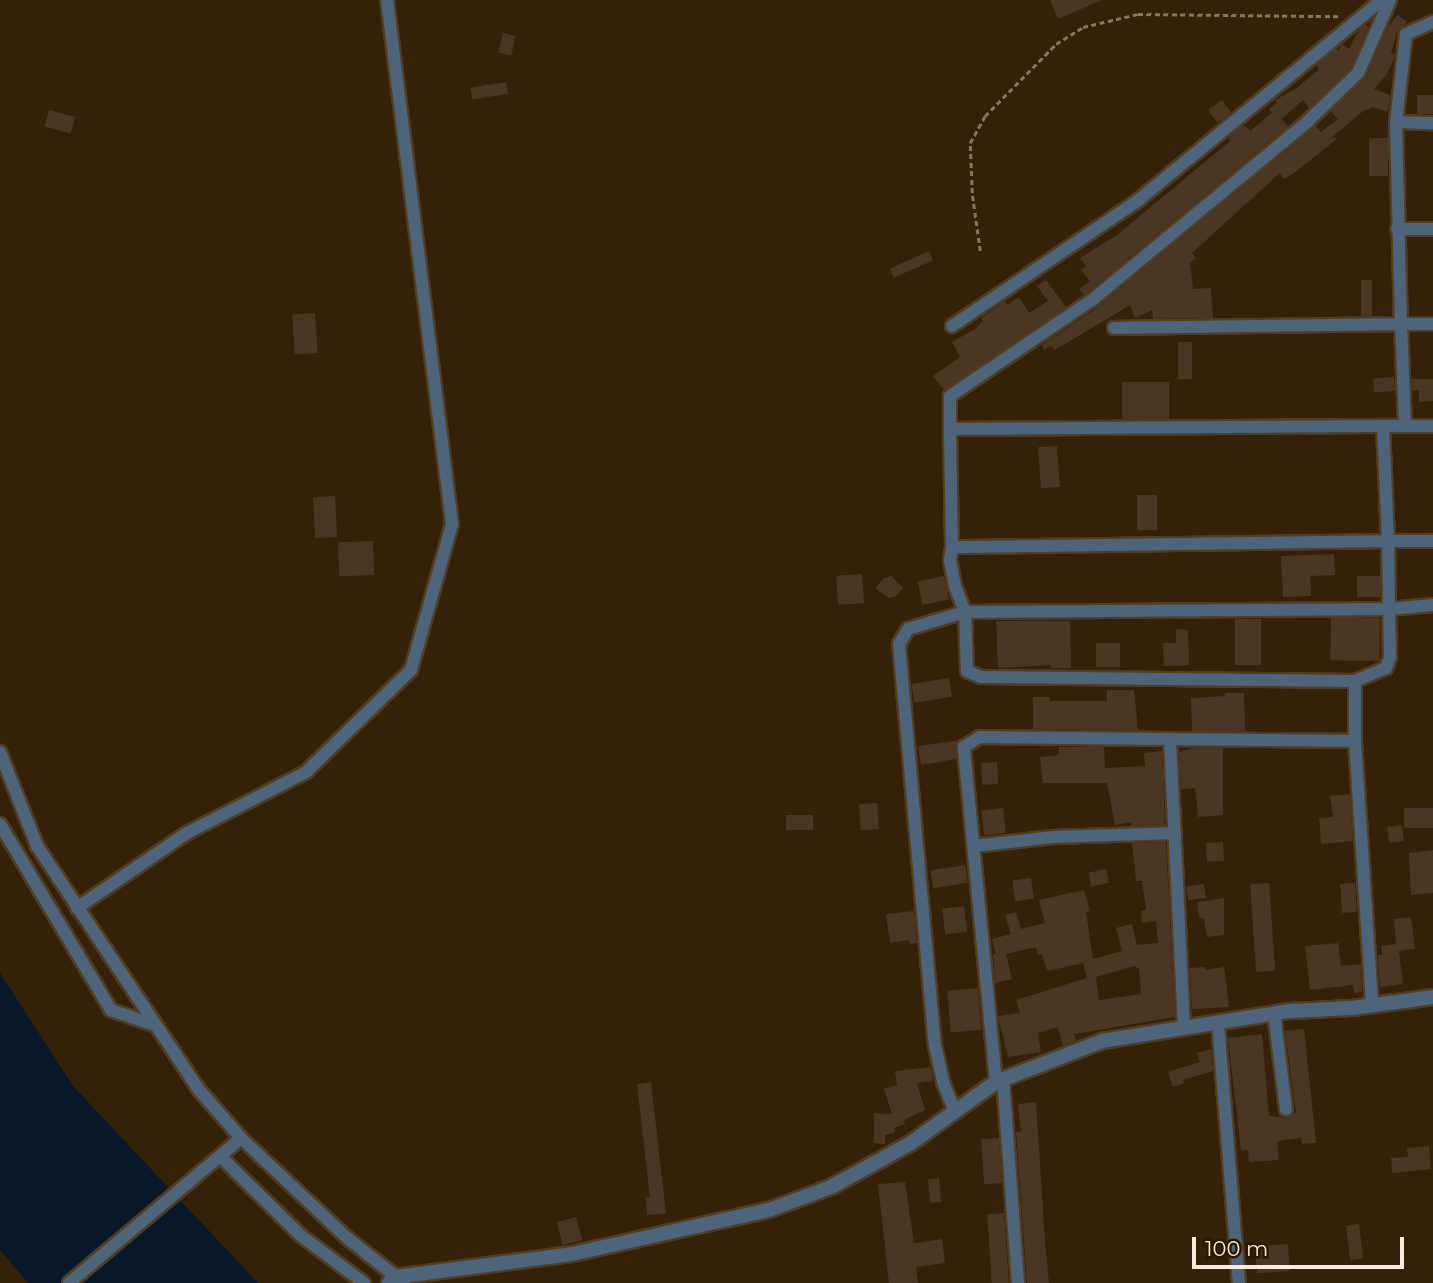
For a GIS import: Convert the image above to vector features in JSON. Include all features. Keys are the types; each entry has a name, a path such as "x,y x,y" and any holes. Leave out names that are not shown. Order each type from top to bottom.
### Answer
{"street":[{"path":"77,908 187,834 306,772 411,670 452,524 387,0"},
{"path":"952,327 1136,202 1382,0"},
{"path":"1383,426 1390,657 1386,668 1355,681 981,677 967,671 965,612 955,586 950,560 950,396 1092,300 1307,122 1358,73 1390,0"},
{"path":"1405,426 1397,229 1396,122 1406,34 1433,22"},
{"path":"1396,122 1433,124"},
{"path":"1397,229 1433,229"},
{"path":"1114,328 1433,324"},
{"path":"950,429 1433,426"},
{"path":"952,547 1433,541"},
{"path":"955,1111 943,1082 935,1046 900,644 908,629 965,612 1389,609 1433,606"},
{"path":"1355,681 1355,741 1372,1006"},
{"path":"1018,1283 1000,1081 964,747 979,737 1355,741"},
{"path":"1170,741 1184,1028"},
{"path":"0,752 37,846 154,1026 200,1091 241,1138 396,1281 572,1254 769,1210 831,1187 911,1143 1000,1081 1102,1041 1275,1013 1372,1006 1433,997"},
{"path":"0,824 111,1010 154,1026"},
{"path":"974,846 1053,837 1175,833"},
{"path":"1275,1013 1286,1109"},
{"path":"1218,1023 1239,1283"},
{"path":"69,1283 241,1138"},
{"path":"220,1156 300,1235 364,1283"}],"path":[{"path":"980,251 972,193 970,143 985,116 1056,44 1083,27 1138,14 1362,16"}],"water":[{"path":"0,973 73,1086 258,1283 28,1283 0,1250"}],"building":[{"path":"1050,0 1102,0 1058,19"},
{"path":"1398,15 1407,22 1397,32 1391,53 1395,55 1387,74 1374,89 1390,95 1388,112 1373,107 1363,111 1331,138 1338,138 1294,173 1284,179 1280,173 1192,253 1196,258 1190,263 1193,289 1211,288 1213,318 1153,319 1152,310 1135,318 1130,305 1054,350 1052,346 1044,350 1042,345 1094,310 1316,126 1321,132 1338,119 1331,111 1366,77 1388,26"},
{"path":"1371,21 1351,68 1309,108 1303,100 1282,119 1288,126 1084,295 1079,289 1090,281 1081,270 1086,266 1080,258 1117,235 1230,141 1228,138 1241,127 1246,126 1250,131 1272,113 1269,109 1277,103 1275,100 1297,88 1319,69 1316,65 1336,49 1338,51 1342,44 1349,49 1358,31 1365,25 1368,27"},
{"path":"503,33 516,36 511,55 499,52"},
{"path":"506,82 508,94 472,99 470,88"},
{"path":"1417,95 1433,95 1433,114 1417,114"},
{"path":"1222,100 1231,113 1217,123 1208,110"},
{"path":"49,110 75,117 71,133 45,126"},
{"path":"1369,138 1388,138 1388,176 1369,176"},
{"path":"929,251 933,260 894,278 890,268"},
{"path":"1046,280 1066,307 944,390 933,376 960,357 952,342 975,329 983,321 981,318 1005,301 1007,305 1019,297 1029,313 1048,301 1037,286"},
{"path":"1361,280 1372,280 1372,316 1361,316"},
{"path":"315,313 318,353 295,355 292,315"},
{"path":"1178,342 1192,342 1192,379 1178,379"},
{"path":"1394,377 1395,391 1374,392 1373,378"},
{"path":"1412,379 1433,379 1433,401 1419,402 1419,390 1412,391"},
{"path":"1122,382 1169,382 1169,419 1122,419"},
{"path":"1057,446 1060,487 1041,488 1038,447"},
{"path":"1137,495 1157,495 1157,530 1137,530"},
{"path":"335,496 337,537 315,538 313,497"},
{"path":"373,541 374,575 339,576 338,542"},
{"path":"1334,554 1335,575 1310,576 1311,596 1283,597 1281,556"},
{"path":"862,574 864,603 838,605 836,576"},
{"path":"891,576 903,588 895,597 888,598 875,588 884,578"},
{"path":"944,576 949,599 923,605 918,582"},
{"path":"1357,576 1380,576 1380,597 1357,597"},
{"path":"1331,617 1380,618 1379,661 1330,660"},
{"path":"1235,619 1261,619 1261,665 1235,665"},
{"path":"996,621 1070,621 1071,668 1051,668 1051,665 998,668"},
{"path":"1176,629 1188,630 1189,665 1164,666 1163,643 1176,643"},
{"path":"1096,643 1120,643 1120,667 1096,667"},
{"path":"949,678 952,697 914,703 911,684"},
{"path":"1107,690 1134,690 1138,730 1033,729 1033,697 1050,697 1050,701 1107,701"},
{"path":"1224,693 1244,693 1245,731 1192,731 1191,698 1225,696"},
{"path":"956,741 956,759 921,765 918,746"},
{"path":"1059,747 1104,747 1105,768 1145,766 1144,753 1162,751 1165,825 1131,826 1131,822 1115,825 1107,783 1043,783 1040,757 1059,755"},
{"path":"1193,748 1223,748 1223,815 1198,817 1195,788 1181,789 1179,752"},
{"path":"997,762 998,784 982,785 981,763"},
{"path":"1350,794 1353,841 1321,844 1319,818 1333,817 1330,796"},
{"path":"877,803 879,829 861,830 859,804"},
{"path":"1003,808 1006,833 984,835 981,811"},
{"path":"1404,808 1433,808 1433,828 1404,828"},
{"path":"786,815 813,815 813,830 786,830"},
{"path":"1402,825 1404,841 1389,843 1387,827"},
{"path":"1166,842 1175,1017 1074,1034 1076,1041 1063,1046 1058,1027 1038,1033 1041,1052 1008,1057 998,1016 1020,1013 1016,1000 1087,978 1083,963 1047,971 1042,954 1038,955 1036,947 1006,954 1012,979 995,983 993,954 996,954 992,939 1011,934 1005,915 1016,912 1021,929 1045,923 1039,900 1084,890 1090,911 1086,912 1093,959 1122,951 1116,928 1132,924 1137,945 1158,943 1156,921 1142,923 1141,911 1146,910 1142,881 1136,881 1132,843","holes":["1135,966 1139,969 1141,994 1099,1000 1096,977"]},
{"path":"1223,842 1224,861 1207,862 1206,843"},
{"path":"1433,850 1433,893 1411,895 1409,853"},
{"path":"965,865 968,883 933,888 930,870"},
{"path":"1106,869 1109,883 1091,886 1088,873"},
{"path":"1031,878 1034,899 1015,901 1012,881"},
{"path":"1269,883 1275,971 1256,972 1250,884"},
{"path":"1355,883 1357,912 1342,913 1340,884"},
{"path":"1204,884 1206,898 1188,900 1186,887"},
{"path":"1224,898 1224,935 1207,937 1204,918 1199,918 1197,902"},
{"path":"964,906 967,932 945,934 942,909"},
{"path":"914,911 917,943 910,944 909,940 890,943 886,914"},
{"path":"1411,917 1415,949 1399,951 1403,984 1380,987 1378,955 1382,955 1381,946 1396,944 1394,919"},
{"path":"1338,943 1341,966 1361,964 1362,992 1354,993 1353,985 1310,990 1305,946"},
{"path":"1205,967 1205,970 1224,967 1229,1007 1192,1009 1190,968"},
{"path":"978,988 982,1030 951,1033 947,991"},
{"path":"1304,1029 1316,1143 1302,1144 1301,1138 1277,1141 1279,1160 1249,1162 1248,1150 1241,1150 1228,1038 1262,1034 1269,1116 1286,1118 1296,1112 1285,1031"},
{"path":"1211,1049 1213,1071 1183,1080 1184,1083 1173,1087 1168,1072 1200,1062 1197,1053"},
{"path":"931,1067 933,1081 917,1083 925,1110 904,1120 905,1124 894,1128 895,1132 885,1135 885,1144 874,1143 874,1113 892,1114 884,1089 897,1085 895,1071"},
{"path":"651,1082 666,1214 647,1215 646,1197 650,1197 637,1084"},
{"path":"1036,1102 1049,1283 1027,1283 1016,1132 1021,1132 1018,1104"},
{"path":"999,1138 1002,1183 984,1184 981,1139"},
{"path":"1429,1146 1431,1169 1392,1173 1391,1158 1408,1157 1407,1148"},
{"path":"939,1178 941,1202 930,1203 928,1179"},
{"path":"905,1182 914,1243 942,1239 945,1263 916,1267 918,1283 889,1283 878,1184"},
{"path":"1004,1213 1009,1283 992,1283 987,1214"},
{"path":"576,1217 582,1240 563,1245 557,1222"},
{"path":"1359,1224 1363,1259 1350,1260 1346,1226"},
{"path":"1288,1244 1290,1271 1257,1273 1255,1246"}]}
